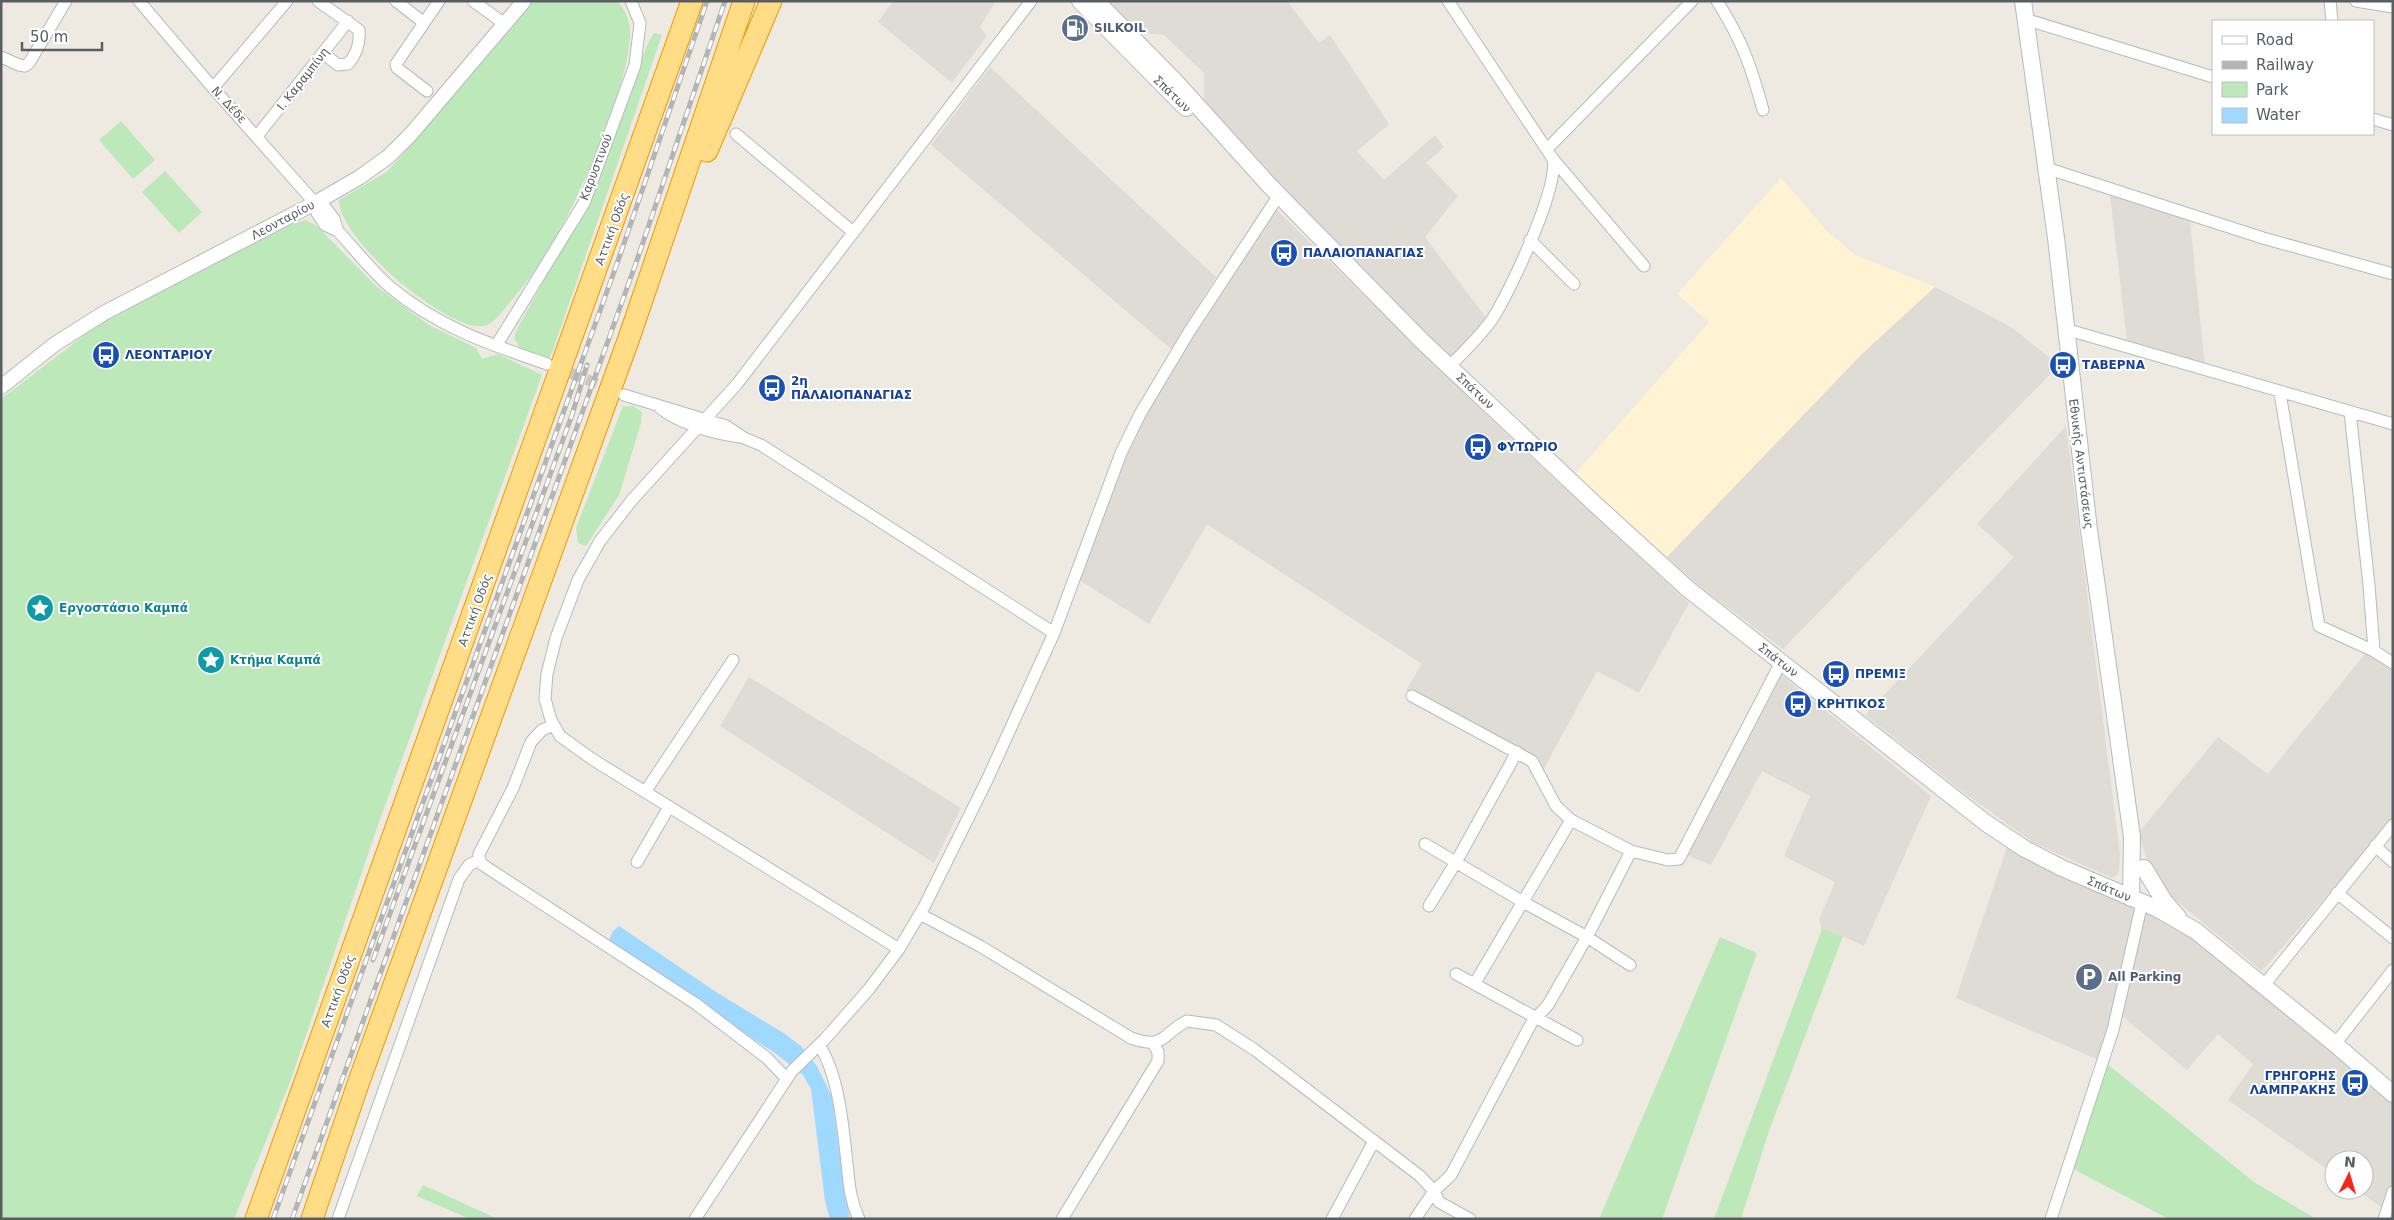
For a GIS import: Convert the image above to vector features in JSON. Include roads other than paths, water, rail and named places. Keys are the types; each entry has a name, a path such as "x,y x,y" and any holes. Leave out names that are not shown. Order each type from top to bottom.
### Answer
{"highway":[{"path":"658,97 682,1"},
{"name":"Αττική Οδός","path":"256,1219 692,1"},
{"path":"312,1219 358,1084 629,338 744,1"},
{"path":"629,338 771,1"},
{"path":"328,1219 347,1153 358,1084"}],"main road":[{"name":"Σπάτων","path":"1080,1 1449,366 1688,589 1986,823 2025,849 2185,924 2209,940 2393,1094"},
{"name":"Σπάτων","path":"1096,1 1175,81 1273,190"},
{"name":"Εθνικής Αντιστάσεως","path":"2023,1 2046,168 2089,530 2132,837 2136,900"},
{"name":"Εθνικής Αντιστάσεως","path":"2132,837 2144,868 2164,901 2185,924"},
{"path":"2136,900 2144,868"}],"street":[{"path":"1,57 26,66 66,1"},
{"name":"Ν. Δέδε","path":"139,1 317,205 325,207 334,219 338,231 373,270 408,302 446,325 496,346 547,364"},
{"path":"213,88 287,1"},
{"path":"318,1 359,30 356,56 348,64 338,65 323,53"},
{"path":"396,1 424,22"},
{"path":"427,90 397,68 396,64 439,1"},
{"path":"473,1 505,24"},
{"name":"Λεονταρίου","path":"1,387 55,344 104,313 317,205 389,156 524,1"},
{"name":"Καρυστινού","path":"496,346 584,202 634,65 640,23 631,1"},
{"path":"1448,1 1553,159 1644,266"},
{"path":"1547,149 1692,1"},
{"path":"1717,1 1737,32 1752,68 1763,110"},
{"path":"2330,1 2332,20"},
{"path":"2356,1 2393,7"},
{"path":"899,949 645,792 560,736 554,725 546,699 546,674 556,638 578,580 600,541 632,500 737,384 1028,3"},
{"path":"2026,19 2212,77"},
{"name":"Ι. Καραμπίνη","path":"257,136 348,21"},
{"path":"2374,119 2393,124"},
{"path":"736,134 853,232"},
{"path":"1449,366 1492,319 1513,281 1553,175 1553,159"},
{"path":"2046,168 2263,238 2393,274"},
{"path":"695,1219 790,1075 869,989 899,949 920,914 986,780 1054,633 1121,453 1140,414 1273,190"},
{"path":"1530,240 1574,284"},
{"path":"2065,330 2393,424"},
{"path":"2280,393 2319,626 2374,651 2393,663"},
{"path":"624,395 656,406 675,419 701,423 722,434 744,438 778,454 1054,633"},
{"path":"2350,412 2368,576 2374,651"},
{"path":"645,792 733,660"},
{"path":"1412,696 1532,760 1556,806 1571,820 1631,851 1662,859 1679,859 1781,662"},
{"path":"554,725 542,730 531,742 513,788 486,838 479,854 479,860 483,865 696,1004 790,1075"},
{"path":"1429,906 1456,862 1517,752"},
{"path":"637,862 669,806"},
{"path":"1475,983 1571,820"},
{"path":"2264,985 2393,824"},
{"path":"1425,844 1523,902 1587,937 1630,965"},
{"path":"2375,846 2393,862"},
{"path":"1415,1219 1434,1191 1451,1175 1532,1022 1548,1005 1587,937 1631,851"},
{"path":"338,1219 459,879 470,865 479,860"},
{"path":"2336,893 2393,938"},
{"path":"2051,1219 2113,1030 2136,900"},
{"path":"920,914 980,946 1131,1038 1153,1043 1187,1021 1216,1026 1255,1050 1420,1176 1434,1191 1443,1205 1470,1219"},
{"path":"2335,1044 2393,970"},
{"path":"1456,974 1577,1040"},
{"path":"1062,1219 1158,1061 1158,1052 1153,1043"},
{"path":"816,1048 826,1056 833,1078 850,1194 859,1219"},
{"path":"1332,1219 1374,1141"},
{"path":"2384,1219 2393,1192"}],"water":[{"path":"619,926 716,992 785,1034 801,1046 817,1066 832,1097 850,1219 830,1219 825,1201 811,1089 803,1075 775,1053 608,943 613,931"}],"tunnel":[{"path":"556,367 615,391"}],"railway":[{"path":"273,1219 619,258 707,1"},
{"path":"292,1219 636,263 725,1"},
{"path":"373,960 572,415 587,365"}],"place":[{"name":"SILKOIL","path":"1075,28"},
{"name":"ΠΑΛΑΙΟΠΑΝΑΓΙΑΣ","path":"1284,253"},
{"name":"ΛΕΟΝΤΑΡΙΟΥ","path":"106,355"},
{"name":"ΤΑΒΕΡΝΑ","path":"2063,365"},
{"name":"2η ΠΑΛΑΙΟΠΑΝΑΓΙΑΣ","path":"772,388"},
{"name":"ΦΥΤΩΡΙΟ","path":"1478,447"},
{"name":"Εργοστάσιο Καμπά","path":"40,608"},
{"name":"Kτήμα Καμπά","path":"211,660"},
{"name":"ΠΡΕΜΙΞ","path":"1836,674"},
{"name":"ΚΡΗΤΙΚΟΣ","path":"1798,704"},
{"name":"All Parking","path":"2089,977"},
{"name":"ΓΡΗΓΟΡΗΣ ΛΑΜΠΡΑΚΗΣ","path":"2355,1083"}]}
